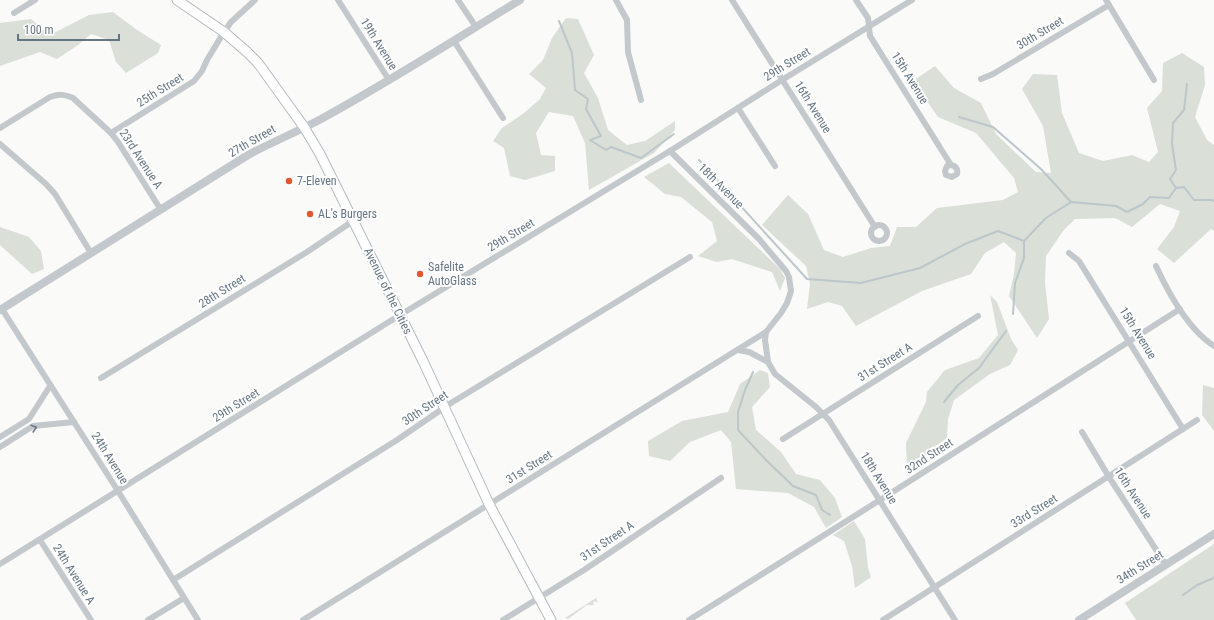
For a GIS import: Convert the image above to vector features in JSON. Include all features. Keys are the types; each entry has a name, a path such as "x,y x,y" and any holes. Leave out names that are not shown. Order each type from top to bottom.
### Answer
{"main road":[{"name":"Avenue of the Cities","path":"176,0 224,32 247,52 258,63 304,127 320,154 353,220 489,504 551,620"}],"street":[{"path":"14,13 35,0"},
{"name":"25th Street","path":"112,133 194,81 202,71 207,60 231,22 255,0"},
{"name":"19th Avenue","path":"338,0 389,80"},
{"path":"458,0 476,27"},
{"name":"27th Street","path":"1,310 248,155 322,119 520,0"},
{"path":"616,0 627,20 628,52 641,100"},
{"name":"16th Avenue","path":"732,0 875,226"},
{"name":"15th Avenue","path":"856,0 868,18 870,36 952,165"},
{"name":"29th Street","path":"0,564 912,0"},
{"path":"1107,2 1154,80"},
{"name":"30th Street","path":"981,79 993,74 1107,2"},
{"path":"454,41 503,118"},
{"name":"23rd Avenue A","path":"0,128 50,97 62,94 73,98 112,133 160,210"},
{"path":"738,108 775,166"},
{"path":"0,144 46,184 55,194 91,253"},
{"name":"18th Avenue","path":"670,151 759,240 786,271 791,290 787,303 766,332 765,340 768,362 775,374 829,420 955,620"},
{"name":"28th Street","path":"101,378 307,252 353,220"},
{"name":"15th Avenue","path":"1069,253 1079,261 1130,341 1183,429"},
{"name":"30th Street","path":"173,580 388,446 444,408 690,257"},
{"path":"1156,266 1180,309 1196,331 1214,346"},
{"name":"32nd Street","path":"689,620 1180,309"},
{"name":"24th Avenue","path":"1,310 118,491 198,620"},
{"name":"31st Street A","path":"783,439 978,316"},
{"name":"31st Street","path":"303,620 766,332"},
{"name":"18th Avenue","path":"738,350 749,352 768,362"},
{"path":"0,437 28,419 50,386"},
{"name":"33rd Street","path":"883,620 1196,420"},
{"path":"0,447 33,426 74,422"},
{"name":"16th Avenue","path":"1082,432 1109,477 1166,565"},
{"name":"31st Street A","path":"503,620 540,598 721,478"},
{"name":"34th Street","path":"1079,620 1214,534"},
{"name":"24th Avenue A","path":"40,540 91,620"},
{"path":"148,620 184,598"}],"shaded area":[{"path":"113,12 137,30 161,45 158,53 126,73 116,62 109,40 91,34 57,59 40,52 0,66 0,23 31,19 50,35 89,15"},
{"path":"566,18 578,19 594,55 584,73 598,98 608,130 627,145 645,141 675,121 675,130 654,153 589,190 585,143 573,116 549,112 536,133 541,155 555,156 555,171 525,180 510,176 504,148 493,141 502,128 524,113 540,99 546,88 529,74 543,60 552,38"},
{"path":"1182,53 1204,67 1205,85 1195,117 1207,140 1214,145 1214,231 1211,229 1174,263 1157,249 1174,227 1180,211 1160,204 1132,227 1115,218 1075,219 1063,231 1046,256 1045,283 1049,319 1037,338 1009,296 1014,274 1016,253 1004,242 985,253 971,274 922,291 856,326 842,306 828,302 807,309 810,284 806,266 762,225 788,195 808,214 824,250 843,257 871,248 890,246 897,227 916,227 937,208 1003,200 1018,192 1014,178 976,133 938,117 913,81 935,66 954,88 981,103 996,134 1036,172 1051,173 1043,126 1022,89 1033,74 1057,75 1062,113 1079,153 1103,161 1132,155 1149,162 1158,152 1147,108 1162,91 1163,63"},
{"path":"669,163 780,269 785,278 780,291 772,272 732,259 717,262 698,256 717,241 712,222 681,197 665,194 644,177"},
{"path":"0,227 29,237 41,251 44,269 32,274 0,245"},
{"path":"990,295 997,302 1011,339 1018,350 1010,365 990,374 954,400 948,419 947,438 927,452 924,464 907,469 906,443 926,402 927,392 945,370 979,358 998,335"},
{"path":"760,370 768,373 770,387 752,407 756,430 781,452 796,474 820,480 835,498 842,517 826,528 814,507 788,493 736,489 731,442 721,430 690,442 670,461 649,456 648,441 682,421 728,412 740,384"},
{"path":"1203,385 1214,388 1214,431 1202,415"},
{"path":"854,521 865,539 868,568 871,577 855,588 852,566 844,541 833,535"},
{"path":"1214,544 1214,620 1136,620 1125,603"},
{"path":"596,598 598,603 595,601 593,603 594,605 587,605 568,619 565,618"}],"waterway":[{"path":"559,21 572,53 575,90 588,99 586,109 601,136 590,140 606,150 611,147 641,158 674,134"},
{"path":"1176,188 1170,179 1176,170 1172,144 1173,123 1184,110 1187,84"},
{"path":"959,117 993,127 1041,169 1071,202"},
{"path":"699,160 807,279 861,283 920,268 965,244 998,231 1024,241 1046,218 1071,202 1116,206 1127,212 1143,204 1150,197 1169,198 1176,188 1184,187 1194,200 1214,201"},
{"path":"1013,314 1015,283 1024,258 1024,241"},
{"path":"944,402 958,385 979,368 1006,331"},
{"path":"753,372 738,412 738,430 793,486 816,495 822,510 830,515"},
{"path":"1183,595 1197,585 1214,578"}],"place":[{"name":"7-Eleven","path":"289,181"},
{"name":"AL's Burgers","path":"310,214"},
{"name":"Safelite AutoGlass","path":"420,274"}]}
